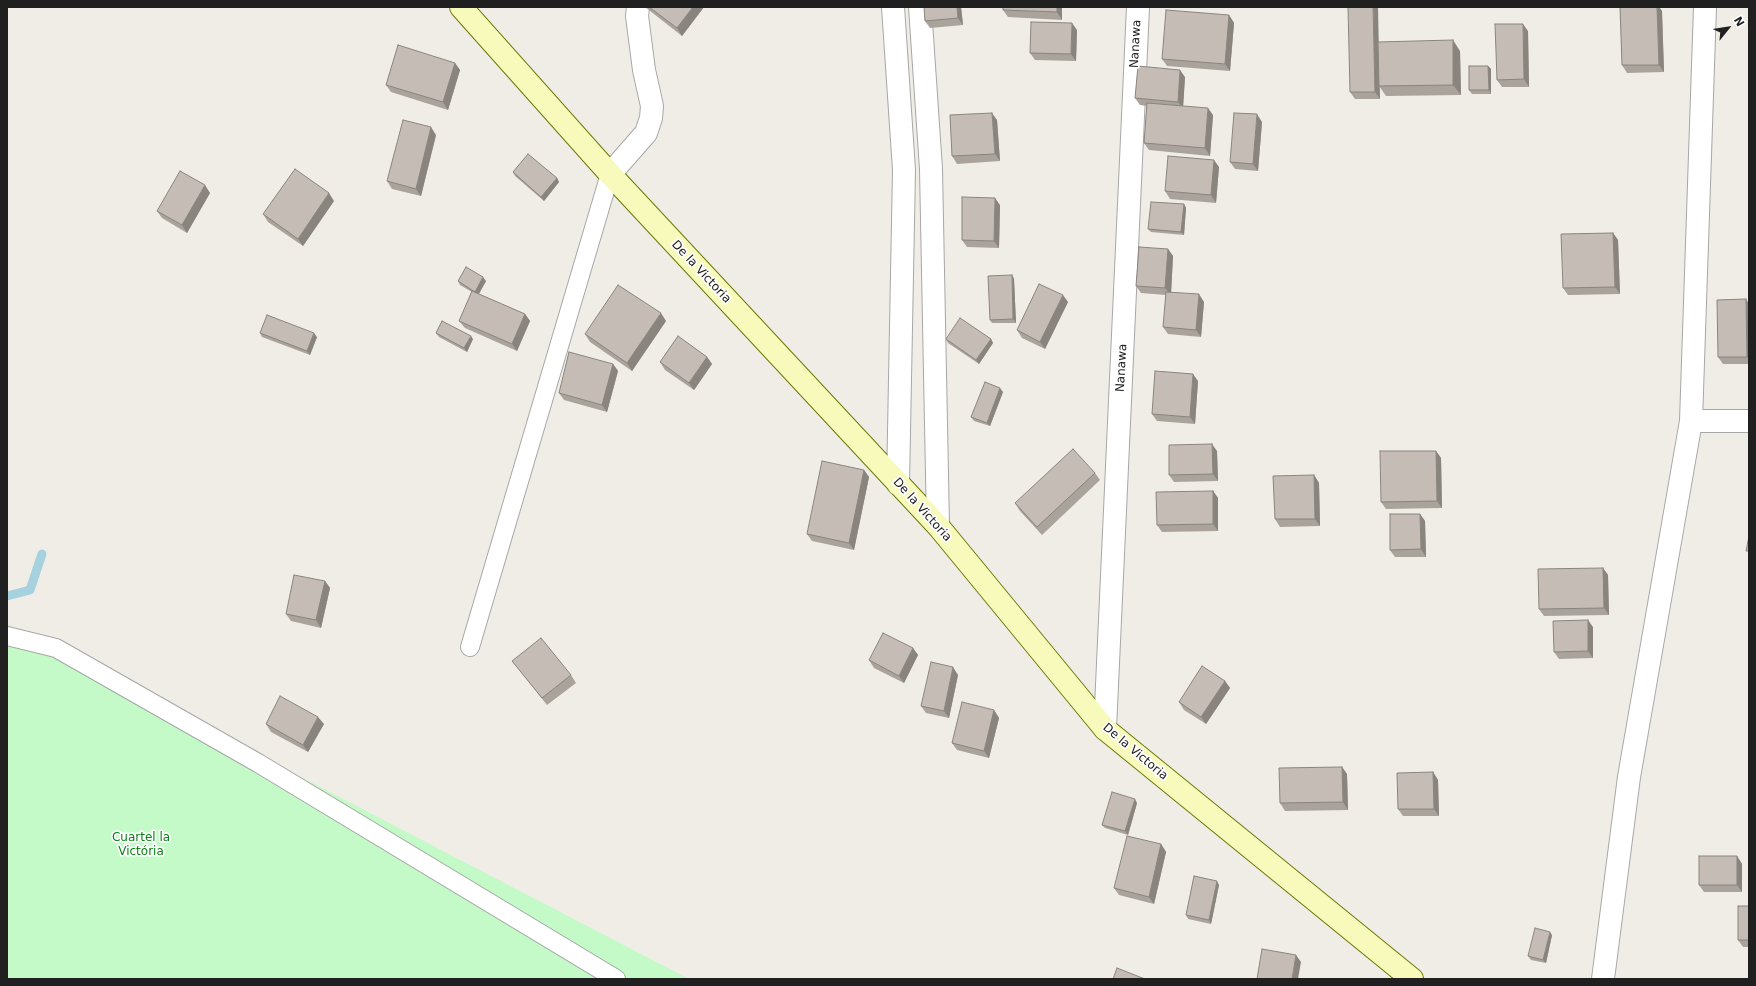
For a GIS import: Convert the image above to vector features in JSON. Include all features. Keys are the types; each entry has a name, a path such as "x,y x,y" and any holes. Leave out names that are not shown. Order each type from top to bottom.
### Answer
{"main road":[{"name":"De la Victoria","path":"461,7 610,174 938,526 1105,729 1412,979"}],"street":[{"path":"610,174 646,132 651,118 652,106 644,70 637,16 638,7"},
{"path":"893,7 904,170 898,484"},
{"path":"920,7 931,170 938,526"},
{"name":"Nanawa","path":"1105,729 1138,7"},
{"path":"1603,979 1629,777 1691,421 1705,7"},
{"path":"1691,421 1749,421"}],"lane":[{"path":"470,647 610,174"},
{"path":"7,636 56,648 258,764 588,971 616,979"}],"green space":[{"name":"Cuartel la Victória","path":"7,624 689,979 7,979"}],"building":[{"path":"649,7 693,7 677,28"},
{"path":"924,7 957,7 958,18 925,21"},
{"path":"1003,7 1057,7 1057,12 1003,10"},
{"path":"1348,7 1373,7 1375,92 1350,92"},
{"path":"1620,7 1657,7 1659,65 1622,65"},
{"path":"1166,10 1229,15 1225,64 1162,59"},
{"path":"1031,22 1072,23 1071,54 1030,53"},
{"path":"1495,24 1523,24 1524,79 1497,80"},
{"path":"1453,40 1453,85 1379,86 1378,42"},
{"path":"398,45 455,63 443,102 386,85"},
{"path":"1138,66 1180,70 1178,102 1135,98"},
{"path":"1469,66 1488,66 1489,90 1469,90"},
{"path":"1147,103 1208,108 1205,148 1144,143"},
{"path":"992,113 995,154 952,156 950,115"},
{"path":"1234,113 1257,114 1253,164 1230,162"},
{"path":"403,120 431,127 416,189 387,181"},
{"path":"528,154 557,178 541,197 513,172"},
{"path":"1168,156 1214,160 1211,195 1165,191"},
{"path":"295,169 329,193 298,239 263,214"},
{"path":"180,171 205,185 182,225 157,211"},
{"path":"962,197 995,198 994,241 962,240"},
{"path":"1151,202 1184,204 1181,232 1148,229"},
{"path":"1613,233 1615,287 1563,288 1561,234"},
{"path":"1139,247 1168,249 1165,288 1136,286"},
{"path":"466,267 483,277 475,292 458,281"},
{"path":"1012,275 1013,319 990,320 988,276"},
{"path":"1039,284 1063,295 1040,342 1017,330"},
{"path":"618,285 661,313 627,363 585,334"},
{"path":"472,291 525,314 512,344 459,321"},
{"path":"1166,292 1199,294 1196,330 1163,327"},
{"path":"1746,299 1747,357 1718,357 1717,300"},
{"path":"267,315 314,333 307,351 260,333"},
{"path":"960,318 991,339 976,360 946,339"},
{"path":"442,321 471,336 464,348 436,333"},
{"path":"678,336 707,357 689,383 660,362"},
{"path":"569,352 613,364 602,405 559,393"},
{"path":"1155,371 1193,374 1190,417 1152,414"},
{"path":"985,382 1000,388 987,423 971,417"},
{"path":"1212,444 1213,474 1169,475 1169,445"},
{"path":"1073,449 1095,473 1037,527 1015,503"},
{"path":"1380,451 1436,451 1437,501 1381,502"},
{"path":"822,461 864,470 849,543 807,534"},
{"path":"1314,475 1315,519 1275,519 1273,476"},
{"path":"1213,491 1213,524 1157,525 1156,492"},
{"path":"1390,514 1420,514 1421,549 1390,550"},
{"path":"1749,536 1749,551 1746,551"},
{"path":"1603,568 1604,608 1539,609 1538,569"},
{"path":"294,575 325,581 316,620 286,614"},
{"path":"1588,620 1588,651 1554,652 1553,621"},
{"path":"883,633 913,648 899,676 869,660"},
{"path":"541,638 571,675 542,698 512,661"},
{"path":"931,662 953,667 944,711 921,706"},
{"path":"1202,666 1225,681 1201,717 1179,702"},
{"path":"280,696 318,717 303,745 266,724"},
{"path":"962,702 994,710 984,751 952,743"},
{"path":"1342,767 1343,802 1280,803 1279,768"},
{"path":"1433,772 1434,809 1398,809 1397,773"},
{"path":"1112,792 1135,799 1125,831 1102,825"},
{"path":"1127,836 1161,844 1149,897 1114,888"},
{"path":"1699,856 1737,856 1737,885 1699,885"},
{"path":"1194,876 1217,881 1209,920 1186,915"},
{"path":"1738,906 1749,906 1749,940 1738,940"},
{"path":"1535,928 1550,932 1543,960 1528,956"},
{"path":"1262,949 1296,955 1292,979 1257,979"},
{"path":"1117,968 1145,979 1113,979"}],"waterway":[{"path":"7,596 30,590 42,554"}]}
